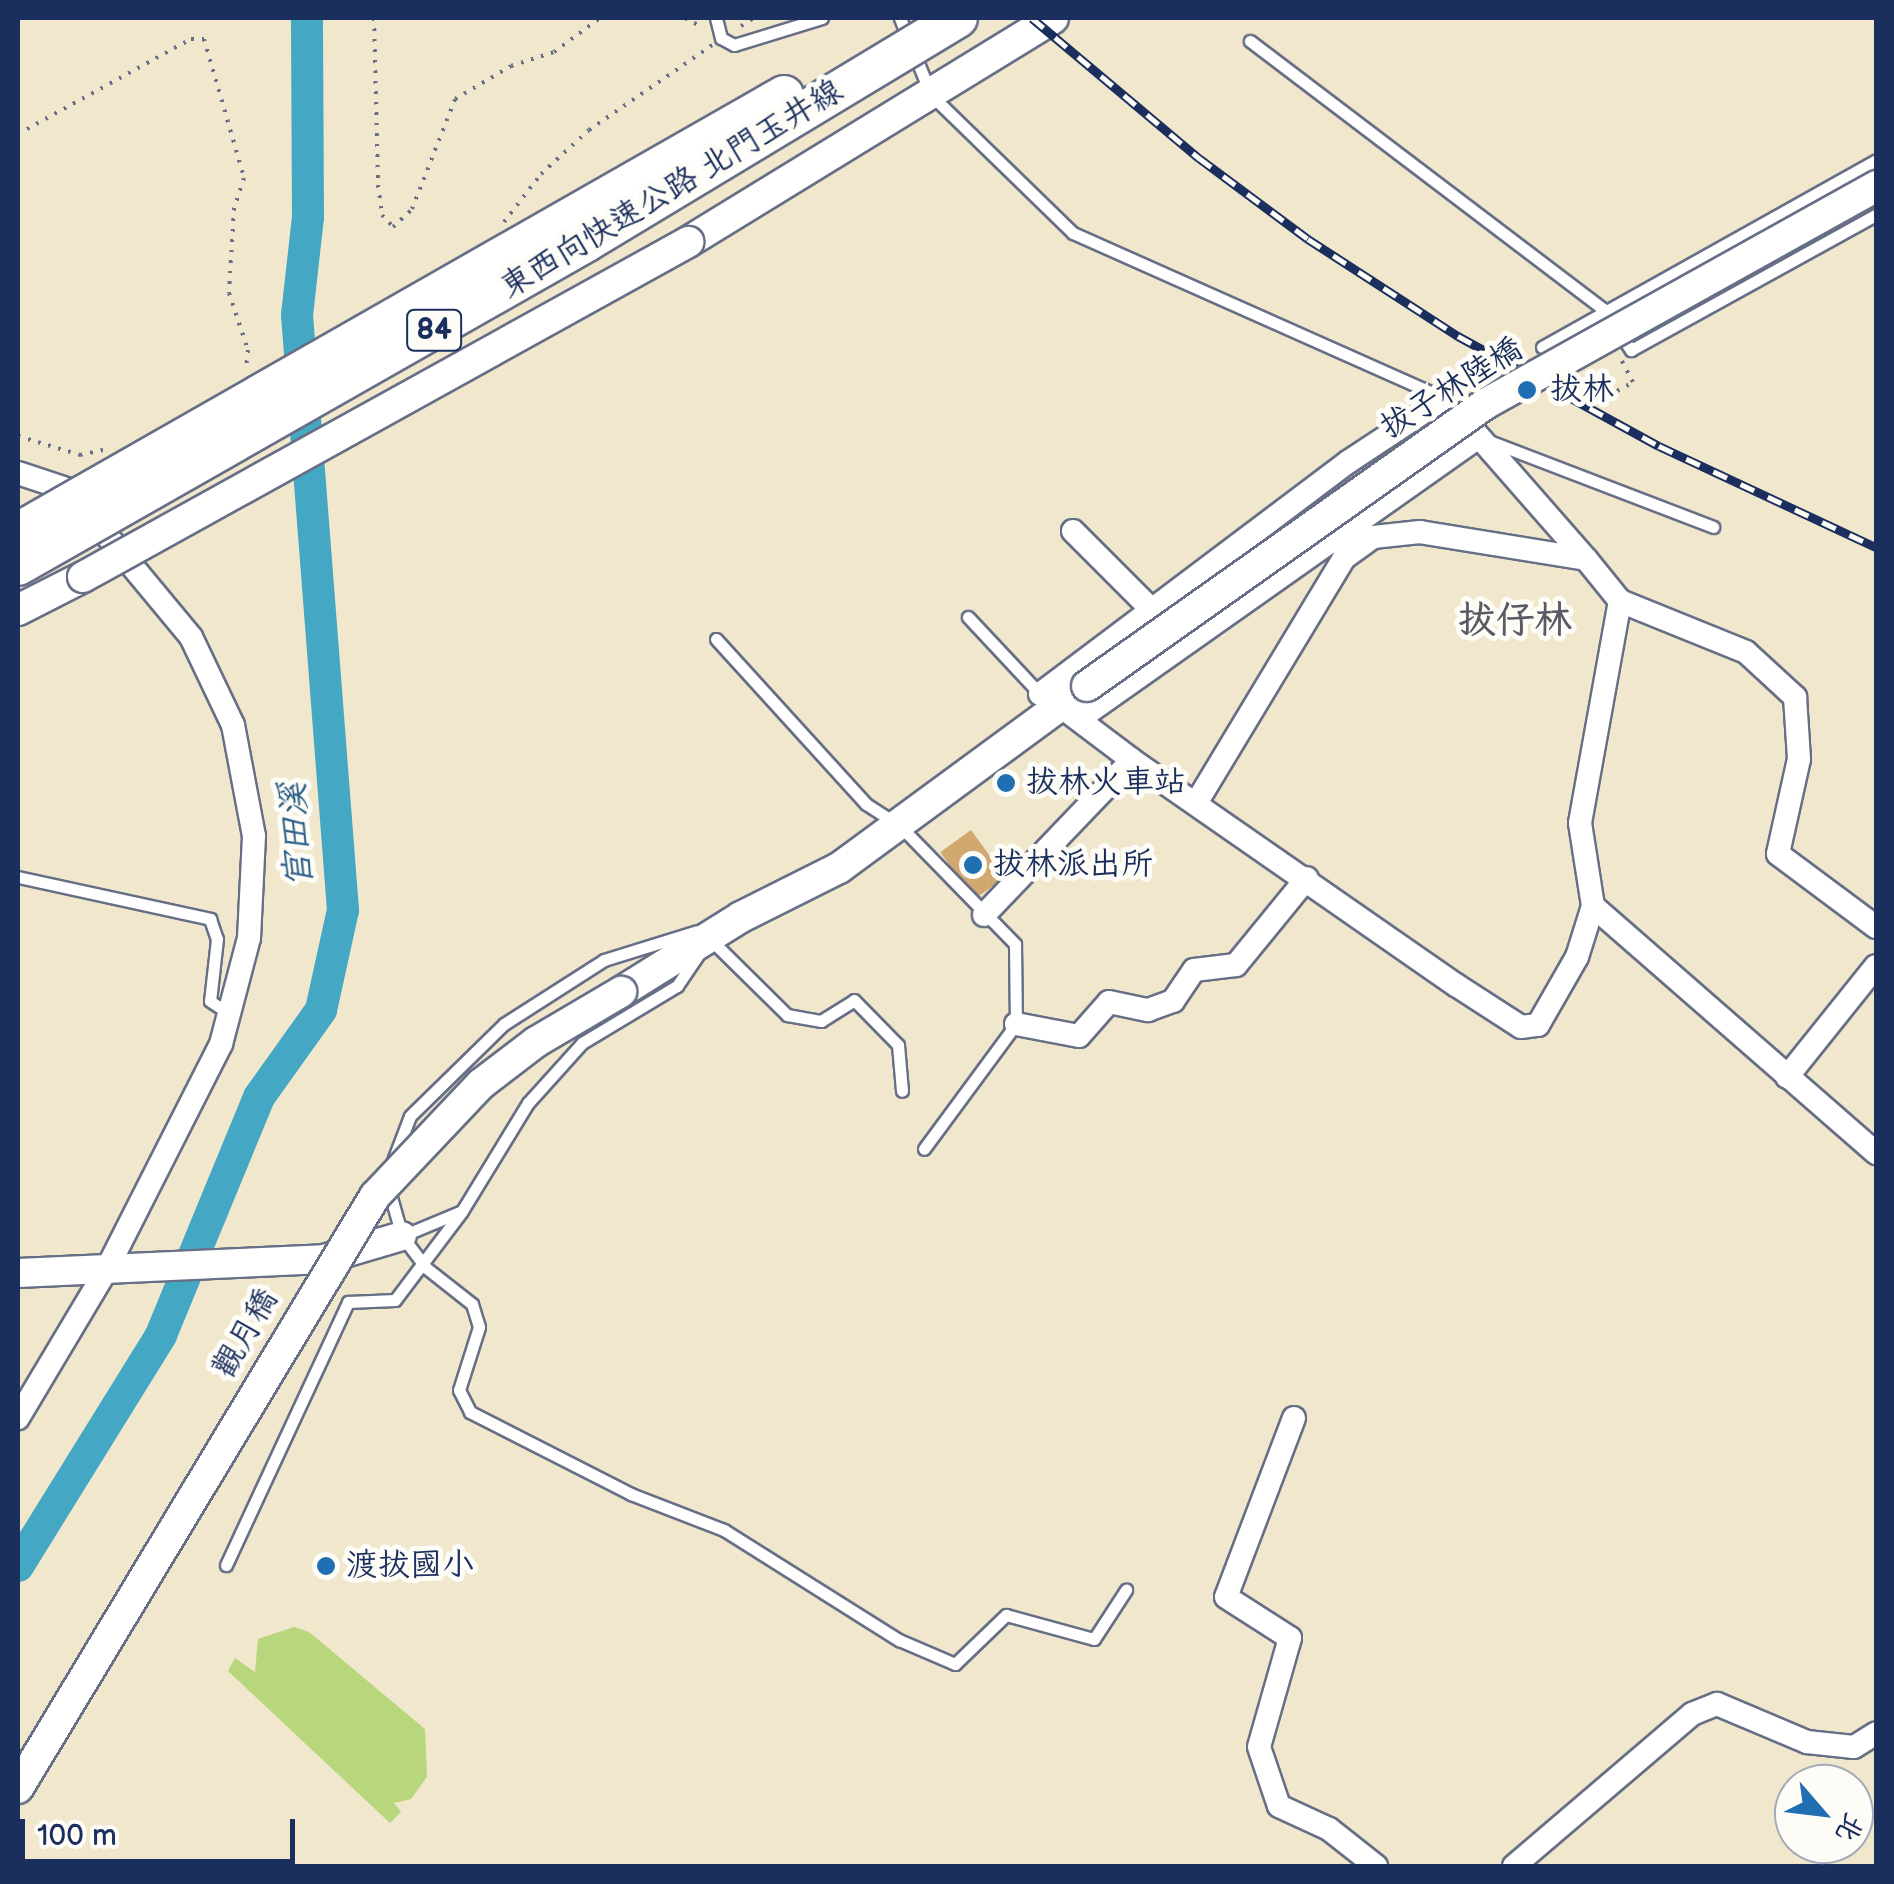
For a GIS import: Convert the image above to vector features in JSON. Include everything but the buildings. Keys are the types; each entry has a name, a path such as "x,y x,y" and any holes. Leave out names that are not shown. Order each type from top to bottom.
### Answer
{"highway":[{"name":"東西向快速公路 北門玉井線","path":"18,532 911,18"},
{"name":"東西向快速公路 北門玉井線","path":"18,566 586,242 958,18"}],"main road":[{"path":"18,610 688,242 1053,18"},
{"name":"拔子林陸橋","path":"900,826 1059,706 1485,404 1876,186"},
{"name":"觀月穚","path":"18,1788 374,1196 481,1084 536,1042 741,918 784,900 900,826"}],"street":[{"path":"1059,706 1152,610 1348,462 1445,398 1620,601 1746,652 1795,697 1799,759 1778,854 1876,927"},
{"path":"1059,706 1479,437"},
{"path":"18,472 69,490 143,572 191,636 233,725 254,836 249,938 193,1111 108,1268 18,1418"},
{"path":"1073,531 1152,610"},
{"path":"1196,802 1344,558 1373,537 1420,532 1586,558"},
{"path":"1059,706 1521,1027 1538,1025 1577,957 1593,906 1580,823 1620,601"},
{"path":"984,915 1132,760"},
{"path":"1016,1024 1079,1036 1109,1002 1148,1010 1173,1000 1194,970 1236,965 1306,878"},
{"path":"1593,906 1876,1152"},
{"path":"1787,1077 1876,966"},
{"path":"18,1273 324,1259 402,1236"},
{"path":"1294,1418 1226,1597 1290,1638 1259,1747 1274,1777 1279,1806 1329,1829 1376,1866"},
{"path":"1514,1866 1692,1714 1717,1704 1807,1742 1854,1746 1876,1733"}],"lane":[{"path":"716,18 721,38 734,45 763,41 822,18"},
{"path":"900,18 931,95 1073,233 1445,398 1498,409 1526,390"},
{"path":"1250,41 1603,309 1626,353 1876,215"},
{"path":"1542,347 1603,309 1876,160"},
{"path":"1830,187 1852,228"},
{"path":"1479,437 1713,527"},
{"path":"968,616 1059,706"},
{"path":"716,640 866,804 900,826 1015,944 1016,1024 924,1149"},
{"path":"18,877 210,919 218,939 210,1001 228,1012"},
{"path":"741,918 604,960 504,1024 410,1116 392,1163 389,1194 402,1236 425,1267 472,1304 479,1326 458,1390 470,1412 631,1494 724,1530 899,1640 955,1664 1006,1615 1094,1639 1126,1590"},
{"path":"226,1565 348,1302 395,1300 425,1267 538,1091 582,1043 677,986 709,938 787,1015 820,1021 854,1000 898,1045 902,1092"},
{"path":"402,1236 462,1212"}],"path":[{"path":"374,18 378,185 382,214 393,227 412,209 455,99 511,66 554,52 600,18"},
{"path":"501,226 541,174 589,130 754,18"},
{"path":"28,129 191,39 204,39 244,178 234,208 229,293 251,363 238,378"},
{"path":"1608,396 1633,382 1626,353"},
{"path":"18,436 80,455 118,448"}],"green space":[{"path":"294,1627 309,1632 425,1729 427,1777 411,1799 394,1803 401,1812 390,1823 228,1671 235,1658 255,1672 258,1639"}],"waterway":[{"name":"官田溪","path":"18,1566 161,1335 259,1097 321,1010 343,910 297,315 308,217 307,18"}],"railway":[{"path":"1032,18 1199,158 1308,239 1458,336 1659,446 1876,547"}],"place":[{"name":"拔林","path":"1527,390"},
{"name":"拔林火車站","path":"1006,783"},
{"name":"拔林派出所","path":"973,865"},
{"name":"渡拔國小","path":"326,1566"}],"district":[{"name":"拔仔林","path":"1515,621"}]}
